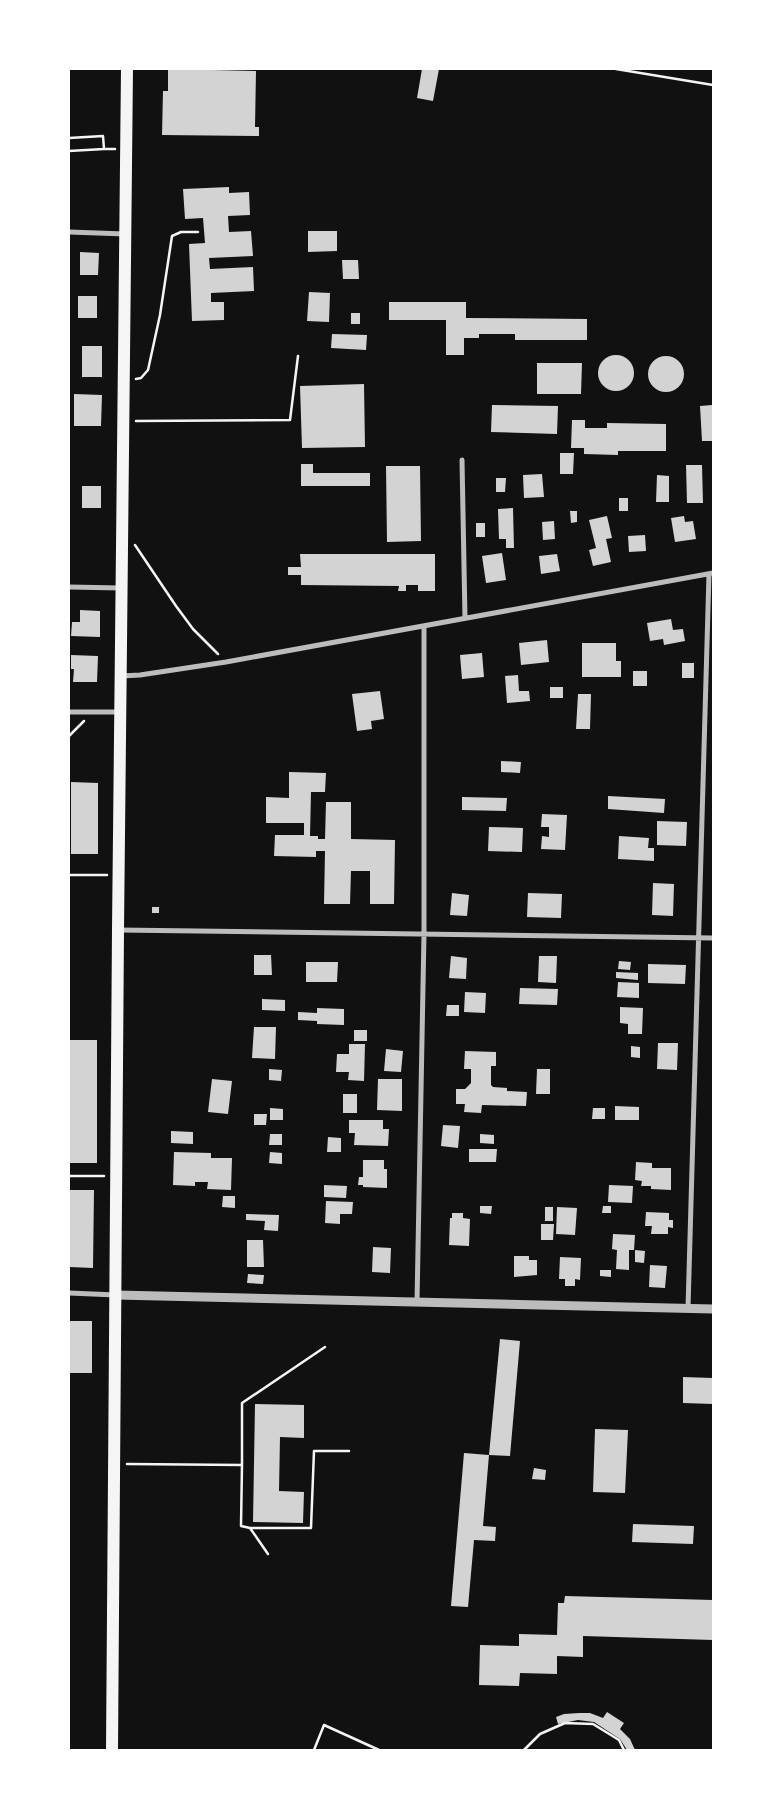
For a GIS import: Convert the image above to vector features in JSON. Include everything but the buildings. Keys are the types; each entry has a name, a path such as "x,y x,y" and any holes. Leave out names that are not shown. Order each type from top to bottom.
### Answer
{"main road":[{"path":"112,1750 118,875 127,69"}],"street":[{"path":"69,232 125,234"},
{"path":"462,460 465,618"},
{"path":"121,676 140,675 226,662 711,573 698,937 688,1308"},
{"path":"69,587 122,588"},
{"path":"417,1302 424,934 424,626"},
{"path":"69,712 120,712"},
{"path":"118,930 713,938"},
{"path":"69,1293 713,1308"}],"path":[{"path":"616,69 713,85"},
{"path":"69,138 103,136 104,149"},
{"path":"69,151 126,148"},
{"path":"124,380 141,378 148,370 160,315 172,236 182,232 198,232"},
{"path":"124,421 290,420 298,356"},
{"path":"123,526 193,629 226,662"},
{"path":"69,736 93,712"},
{"path":"69,875 118,875"},
{"path":"69,1176 116,1176"},
{"path":"325,1347 242,1403 241,1526 250,1528 312,1528 314,1451 349,1451"},
{"path":"114,1464 242,1465"},
{"path":"250,1528 268,1554"},
{"path":"524,1750 540,1734 566,1723 593,1724 620,1740 624,1750"},
{"path":"314,1750 324,1725 379,1750"}]}
